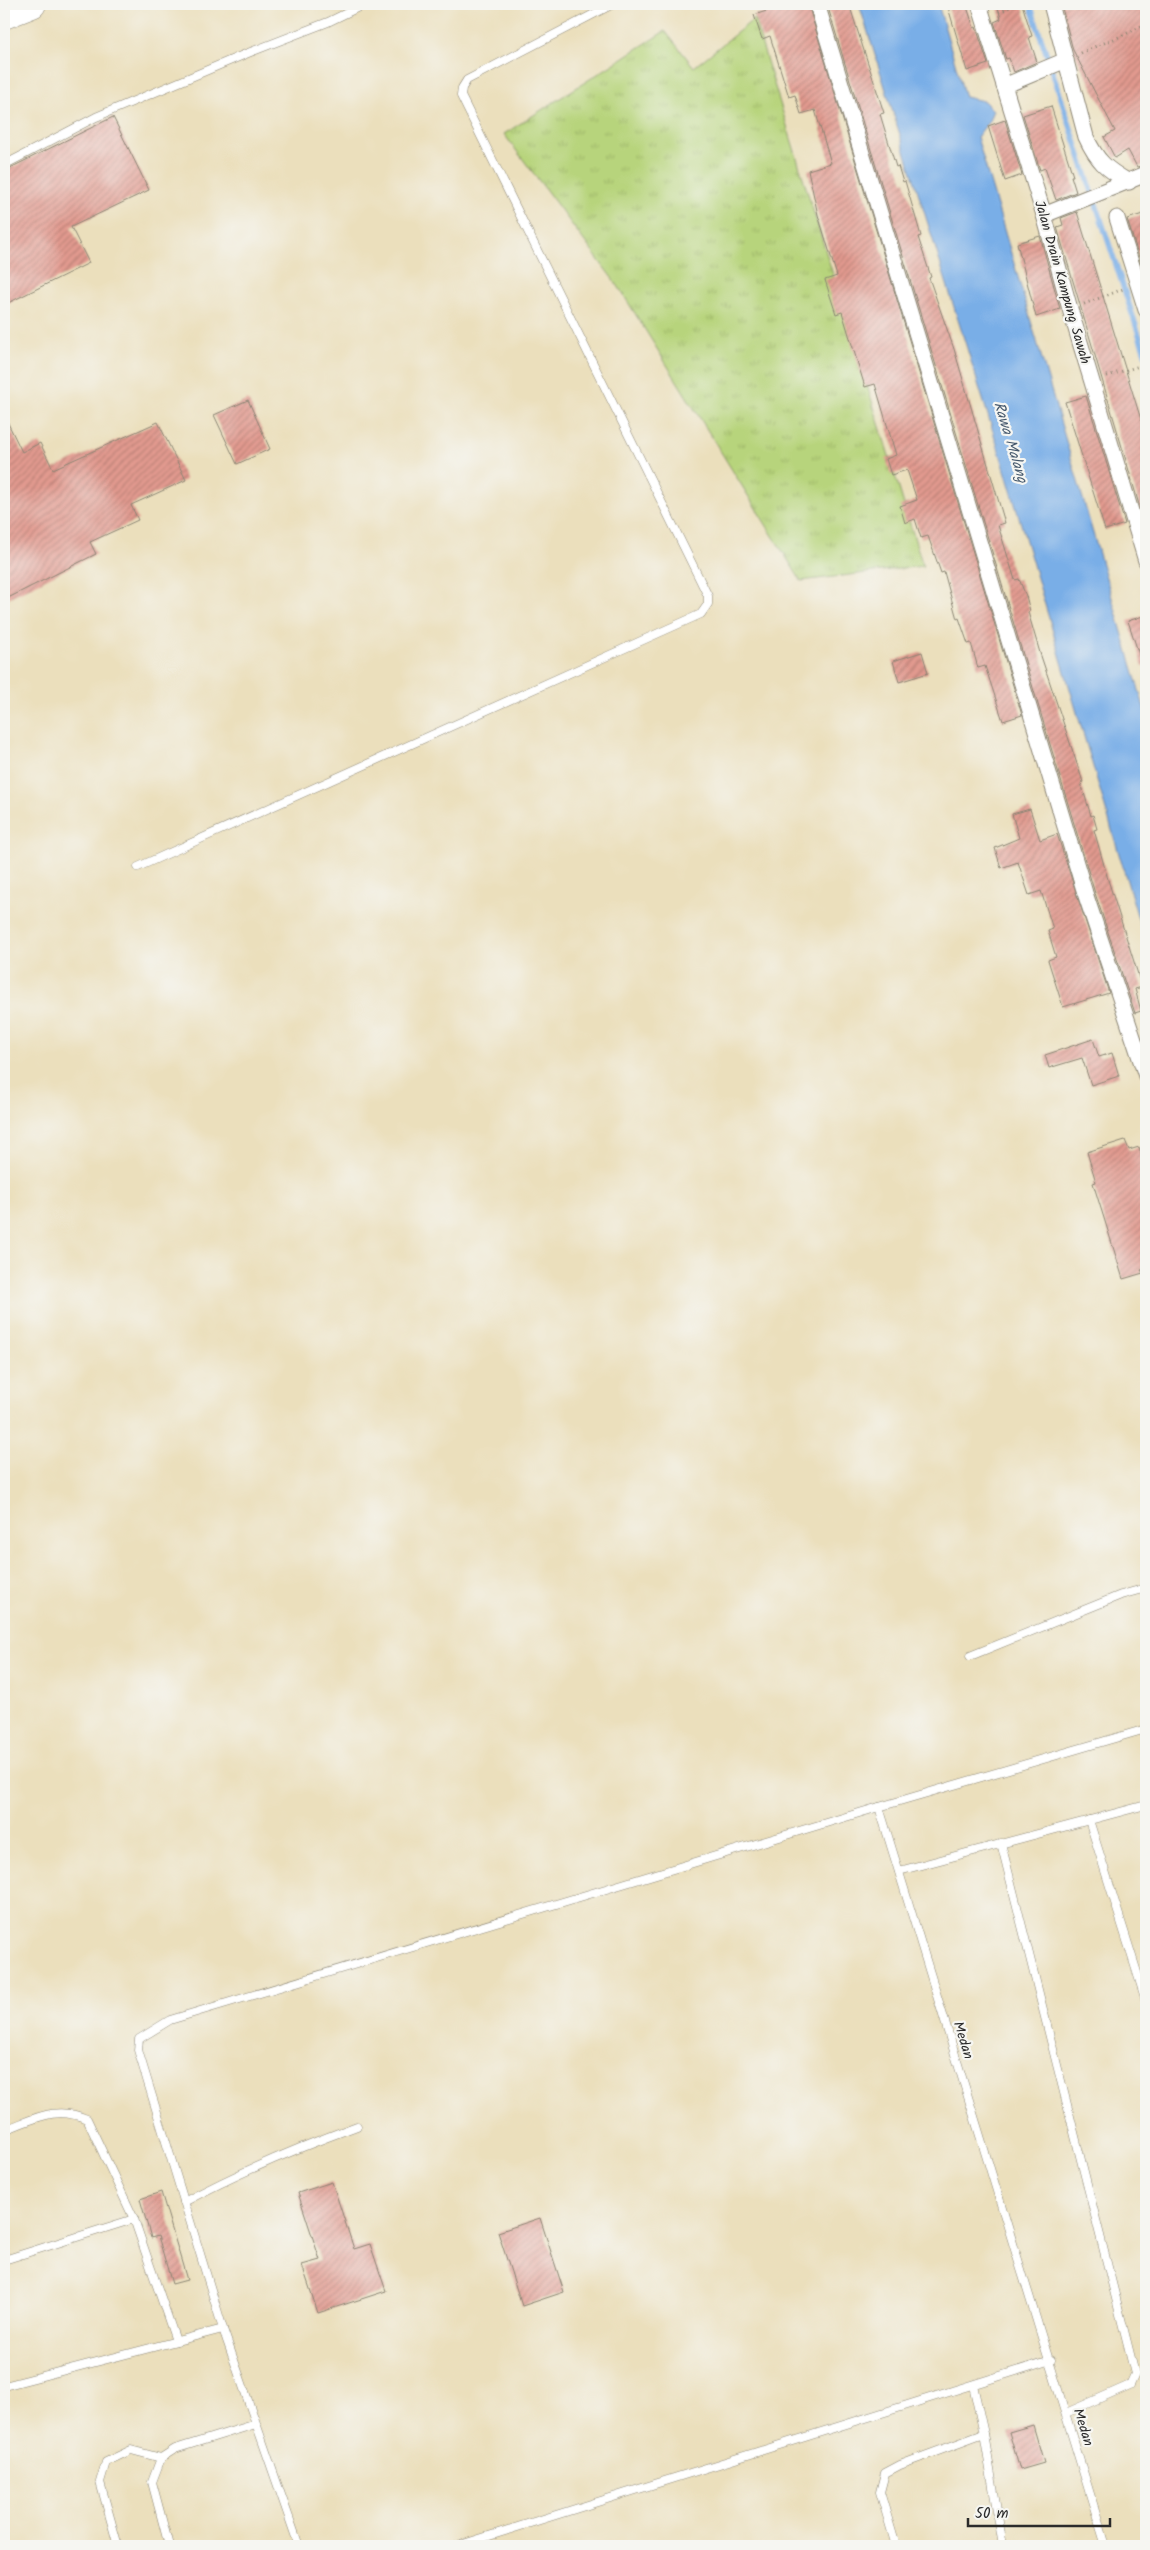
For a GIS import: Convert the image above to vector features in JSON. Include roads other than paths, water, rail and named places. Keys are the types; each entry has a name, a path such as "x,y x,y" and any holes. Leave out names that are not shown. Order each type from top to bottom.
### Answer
{"highway":[{"path":"4,15 32,4"}],"street":[{"path":"817,4 1065,827 1146,1076"},
{"name":"Jalan Drain Kampung Sawah","path":"979,4 1044,215 1070,309 1146,561"},
{"path":"1051,4 1062,61 1086,137 1094,155 1104,166 1129,182"},
{"path":"1004,86 1062,61"},
{"path":"1044,215 1146,174"},
{"path":"1117,218 1142,282 1146,310"}],"lane":[{"path":"4,165 96,117 328,22 364,4"},
{"path":"138,867 701,614 708,604 708,596 461,96 462,88 467,80 613,4"},
{"path":"970,1656 1121,1595 1146,1588"},
{"path":"298,2546 223,2330 138,2050 139,2039 170,2020 1146,1729"},
{"path":"899,1871 1146,1805"},
{"name":"Medan","path":"879,1808 1051,2360 1106,2546"},
{"path":"1089,1820 1146,2001"},
{"path":"1001,1843 1134,2374 1130,2385 1066,2413"},
{"path":"4,2130 54,2112 72,2112 88,2119 134,2218 176,2342"},
{"path":"184,2202 229,2178 293,2150 357,2126"},
{"path":"4,2260 134,2218"},
{"path":"4,2386 223,2330"},
{"path":"457,2546 1051,2360"},
{"path":"973,2385 984,2434 1003,2546"},
{"path":"169,2546 152,2482 161,2458 176,2449 256,2424"},
{"path":"896,2546 880,2492 885,2474 900,2465 984,2434"},
{"path":"118,2546 100,2482 106,2462 131,2450 161,2458"}],"water":[{"name":"Rawa Malang","path":"859,4 938,4 965,97 984,101 993,110 989,121 977,137 1146,714 1146,945 1002,460"}],"waterway":[{"path":"1030,4 1146,356"}]}
